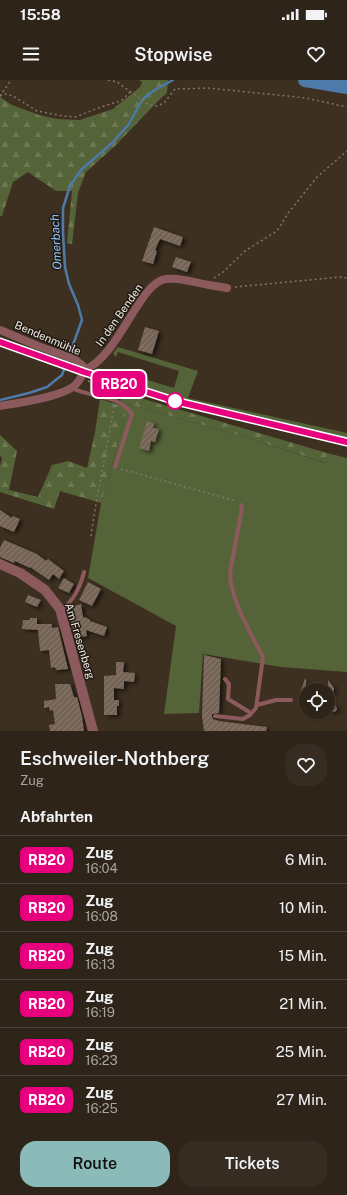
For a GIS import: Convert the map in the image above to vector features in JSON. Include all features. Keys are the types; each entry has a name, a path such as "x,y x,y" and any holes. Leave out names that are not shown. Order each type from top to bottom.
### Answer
{"street":[{"name":"In den Benden","path":"80,364 95,365 118,337 145,294 155,283 166,278 189,280 227,288"},
{"name":"Bendenmühle","path":"0,330 80,364"},
{"path":"0,406 29,402 72,388 81,379 80,364"},
{"name":"Am Fresenberg","path":"0,564 20,573 45,590 60,609 93,731"}],"lane":[{"path":"72,388 79,392 115,400 123,404 132,414 115,467"},
{"path":"214,716 243,719 251,714 257,705 263,657 235,599 230,580 242,508 241,505"},
{"path":"60,609 66,606 70,601 84,572"},
{"path":"225,679 229,684 228,700 251,714"},
{"path":"257,705 276,700 291,700"}],"path":[{"path":"0,96 12,80"},
{"path":"108,80 117,82 149,105 157,106 164,102 176,89 208,88 306,98 347,107"},
{"path":"0,96 5,94 13,96 37,111 75,117 121,101 130,92"},
{"path":"208,285 245,252 277,231 289,212 317,176 347,151"},
{"path":"227,288 340,277 347,278"},
{"path":"81,379 119,391"},
{"path":"91,536 115,400"},
{"path":"115,467 236,502 241,505"}],"green space":[{"path":"139,80 168,80 167,93 115,146 86,172 78,193 72,244 67,243 72,191 56,191 28,172 13,182 2,216 0,216 0,97 12,105 39,115 57,119 80,120 113,109 140,87 142,82"},
{"path":"118,347 198,371 188,398 347,433 347,439 187,400 95,372 98,368 120,374 121,372 174,388 179,371 118,352 116,357 113,353"},
{"path":"123,393 327,453 326,463 245,437 128,404 101,503 60,491 54,509 0,492 0,467 2,458 0,456 0,435 17,451 9,490 38,497 52,465 68,461 87,468 100,399 119,405"},
{"path":"128,404 245,437 325,463 327,453 347,458 347,672 281,667 203,654 199,713 164,714 176,626 88,578 101,503"}],"building":[{"path":"154,227 183,237 180,246 160,239 155,250 157,251 153,264 142,261"},
{"path":"176,257 191,262 187,272 172,267"},
{"path":"145,327 159,331 152,354 138,350"},
{"path":"147,421 154,423 153,428 159,429 155,442 151,441 149,451 139,448"},
{"path":"0,510 12,518 13,516 20,519 14,532 0,526"},
{"path":"4,540 37,554 46,561 48,559 64,571 59,579 53,574 49,580 30,567 15,561 14,563 0,557 0,548"},
{"path":"64,578 74,584 69,593 58,588"},
{"path":"88,582 101,589 92,606 79,600"},
{"path":"28,595 41,600 37,607 25,602"},
{"path":"81,604 83,617 107,627 104,636 86,630 87,636 75,638 68,609"},
{"path":"30,618 37,618 37,624 52,624 52,628 58,627 68,669 56,670 55,667 51,668 49,650 40,651 38,630 22,629 23,620 30,620"},
{"path":"204,655 221,659 219,713 212,714 213,719 267,727 266,731 204,731 202,716"},
{"path":"116,662 124,662 123,672 135,673 134,682 124,681 124,689 114,688 114,700 119,700 117,715 104,715 104,676 116,675"},
{"path":"55,684 70,684 74,697 77,697 84,731 50,731 49,725 55,724 53,710 50,711 49,707 44,708 44,701 56,699"}],"waterway":[{"name":"Omerbach","path":"0,400 47,387 62,375 82,320 78,305 69,284 65,267 63,208 70,186 81,170 112,143 129,124 142,100 153,91 173,80"},
{"path":"305,80 347,87"}],"railway":[{"path":"0,342 84,372 175,401 347,442"}],"train":[{"name":"RB20","path":"0,342 84,372 175,401 347,442"}]}
